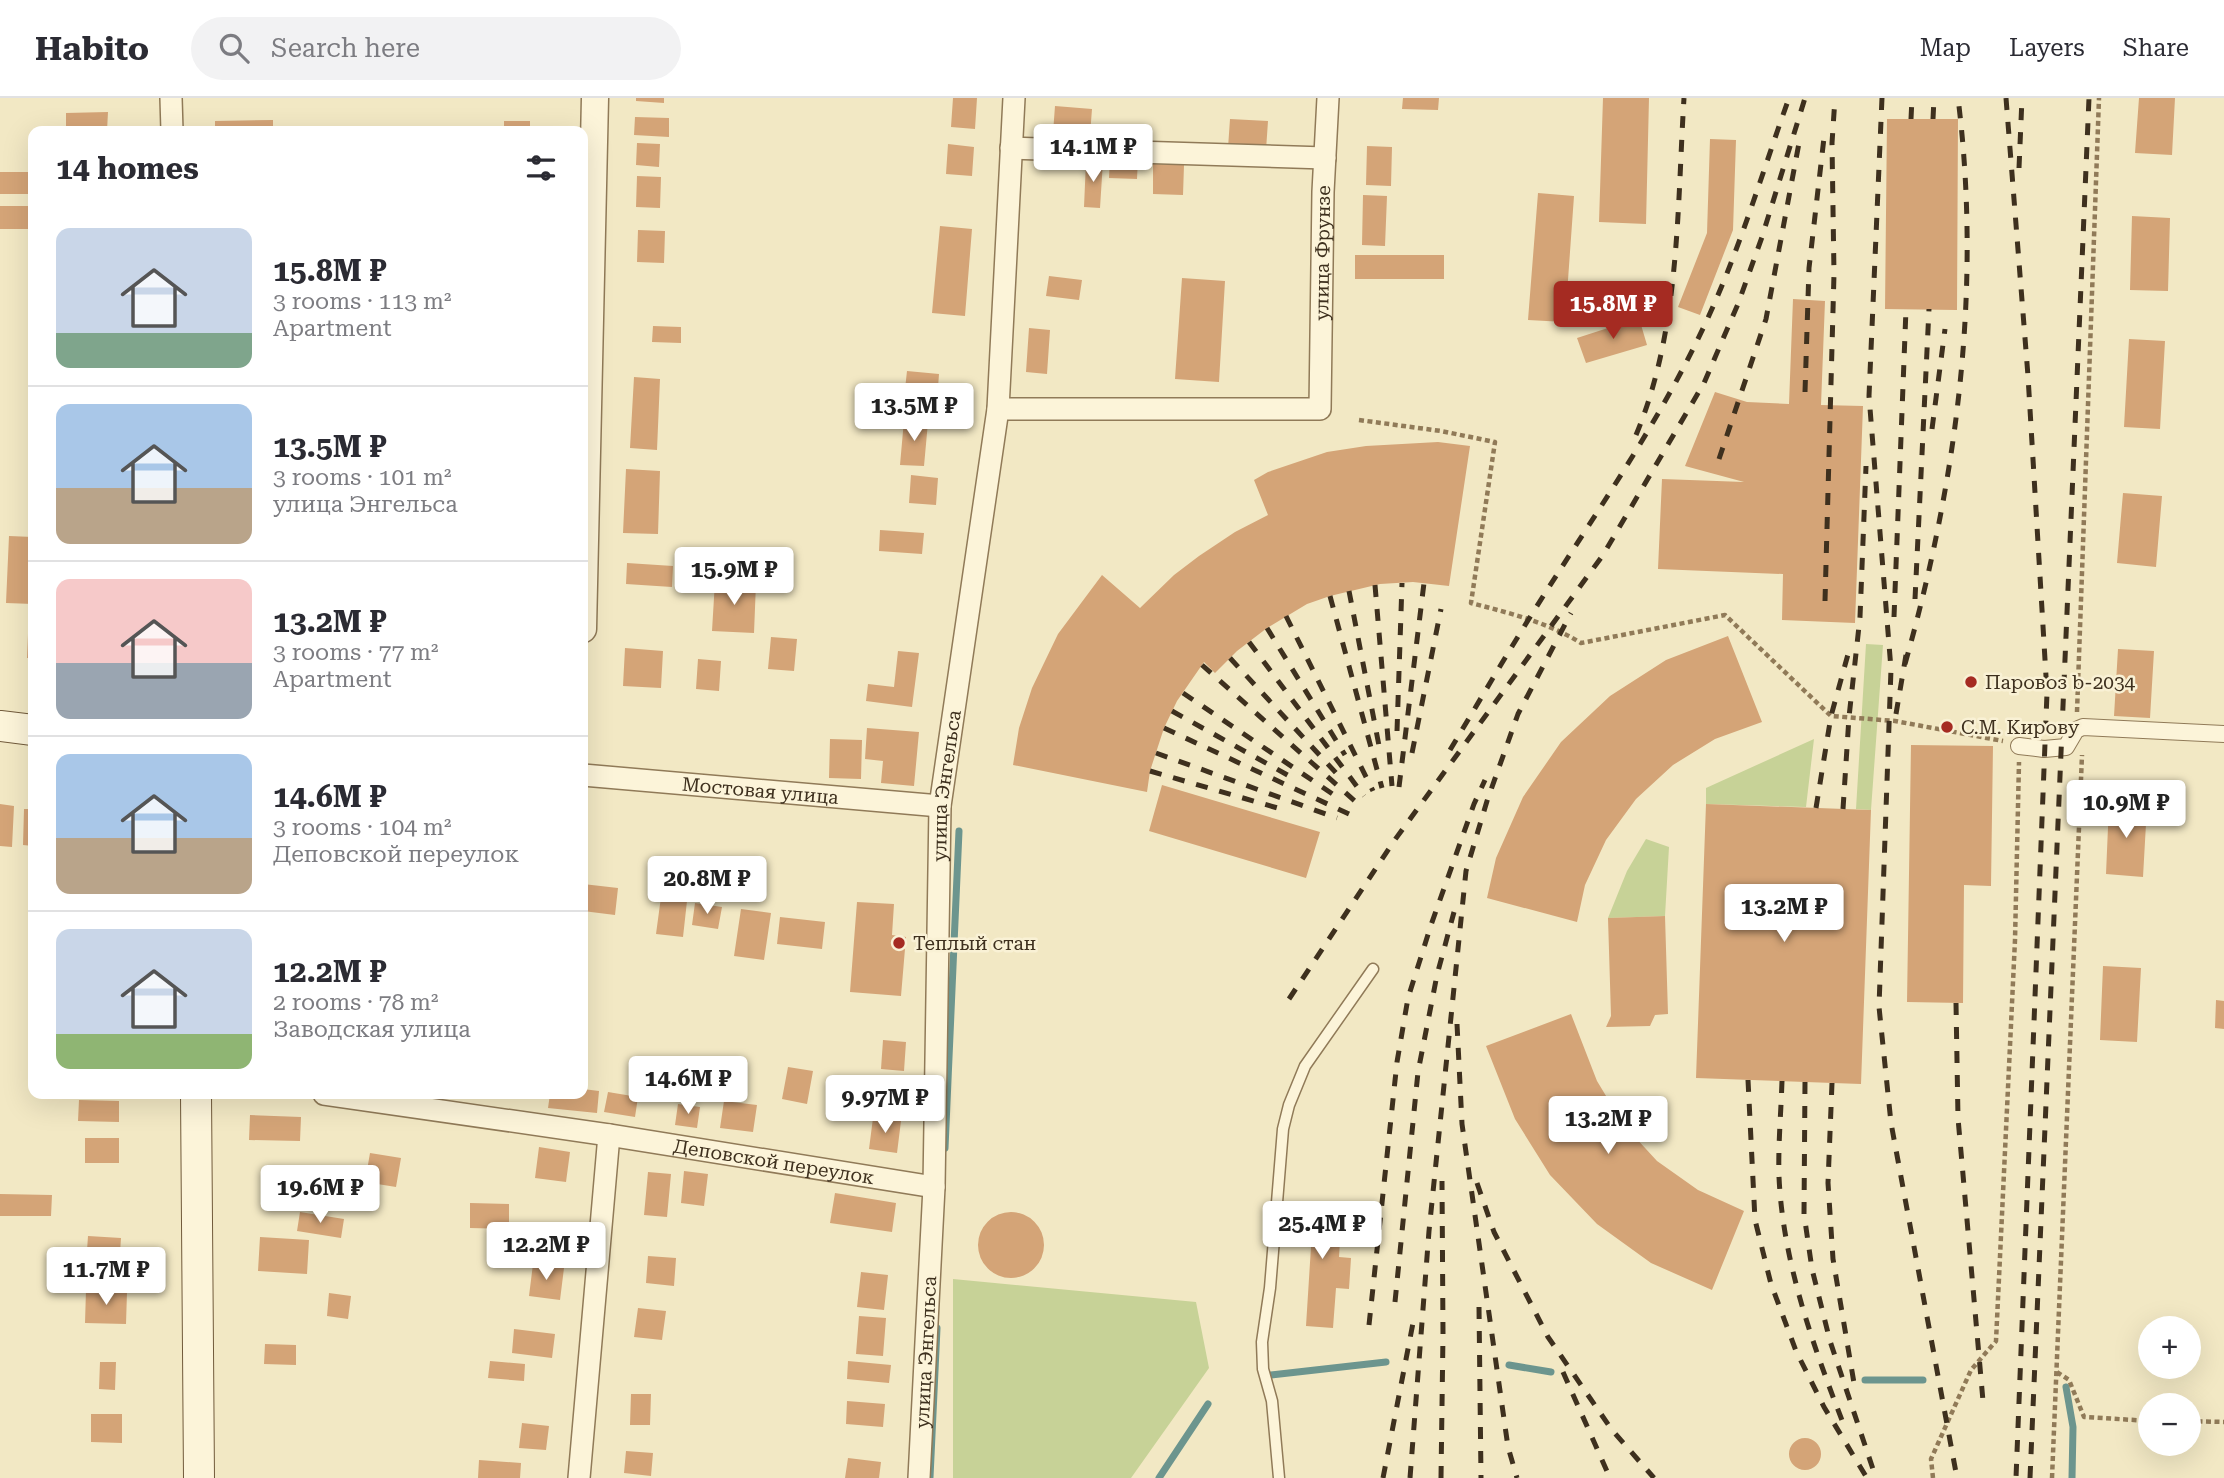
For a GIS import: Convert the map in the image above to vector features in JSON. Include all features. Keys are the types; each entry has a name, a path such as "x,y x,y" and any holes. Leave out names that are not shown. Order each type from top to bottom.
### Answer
{"main road":[{"path":"0,726 28,729"},
{"path":"195,1099 200,1478"}],"street":[{"path":"172,98 172,126"},
{"path":"588,425 596,98"},
{"name":"улица Энгельса","path":"919,1478 934,1187 940,806 998,410 1014,98"},
{"name":"улица Фрунзе","path":"998,410 1320,409 1328,98"},
{"path":"1011,148 1325,158"},
{"path":"2019,747 2066,747 2080,729 2224,734"},
{"name":"Мостовая улица","path":"588,775 940,806"},
{"name":"Деповской переулок","path":"359,1099 609,1135 934,1187"},
{"path":"579,1478 609,1135"}],"lane":[{"path":"1279,1478 1272,1401 1263,1369 1262,1342 1270,1288 1283,1129 1289,1105 1305,1066 1373,969"}],"path":[{"path":"2052,1478 2080,729 2099,98"},
{"path":"1359,421 1441,431 1495,442 1471,603 1529,618 1561,631 1581,643 1725,615 1831,716 1895,721 2002,740 2010,746 2019,747 2015,928 1996,1341 1970,1370 1931,1459 1933,1478"},
{"path":"2056,1371 2069,1380 2084,1418 2138,1420"},
{"path":"2201,1421 2224,1422"}],"green space":[{"path":"1866,644 1883,645 1871,810 1856,809"},
{"path":"1814,739 1806,807 1706,804 1706,788"},
{"path":"1646,839 1669,847 1665,916 1608,918 1627,871"},
{"path":"953,1279 1196,1302 1209,1368 1131,1478 953,1478"}],"building":[{"path":"636,98 664,98 664,103 636,101"},
{"path":"953,98 977,98 975,129 951,127"},
{"path":"1403,98 1439,98 1438,110 1402,109"},
{"path":"1603,98 1649,98 1646,224 1599,222"},
{"path":"2139,98 2175,98 2172,155 2135,153"},
{"path":"1055,106 1092,109 1090,135 1053,133"},
{"path":"108,112 107,126 66,126 66,113"},
{"path":"635,117 669,118 669,137 634,135"},
{"path":"1230,119 1268,121 1266,150 1228,148"},
{"path":"1887,119 1958,119 1957,310 1885,309"},
{"path":"273,120 273,126 215,126 215,121"},
{"path":"504,121 530,121 530,126 504,126"},
{"path":"1710,139 1736,140 1733,230 1700,315 1678,307 1707,233"},
{"path":"637,143 660,144 659,167 636,165"},
{"path":"948,144 974,147 972,176 946,174"},
{"path":"1367,146 1392,147 1391,186 1366,185"},
{"path":"1110,157 1138,158 1137,179 1109,178"},
{"path":"1086,161 1103,161 1100,208 1084,207"},
{"path":"1153,164 1184,165 1183,195 1153,194"},
{"path":"0,172 28,172 28,194 0,194"},
{"path":"637,176 661,177 660,208 636,207"},
{"path":"1538,193 1574,196 1565,322 1528,320"},
{"path":"1363,195 1387,196 1385,246 1362,245"},
{"path":"0,206 28,206 28,229 0,229"},
{"path":"2132,216 2170,218 2168,291 2130,290"},
{"path":"940,226 972,229 965,316 932,313"},
{"path":"638,230 665,231 664,263 637,262"},
{"path":"1355,255 1444,255 1444,279 1355,279"},
{"path":"1049,276 1082,280 1079,300 1046,296"},
{"path":"1182,278 1225,281 1219,382 1175,379"},
{"path":"1793,299 1825,301 1821,405 1863,406 1855,623 1782,620 1783,574 1658,569 1662,479 1744,482 1685,466 1715,392 1747,402 1789,404"},
{"path":"1639,318 1647,345 1586,363 1577,338"},
{"path":"653,326 681,327 681,343 652,342"},
{"path":"1029,328 1050,330 1047,374 1026,372"},
{"path":"2129,339 2165,341 2160,429 2124,427"},
{"path":"907,371 939,374 937,401 904,398"},
{"path":"634,377 660,379 657,450 630,448"},
{"path":"904,420 928,422 924,466 900,465"},
{"path":"1438,442 1470,446 1449,586 1413,582 1380,584 1330,596 1307,604 1267,628 1237,651 1215,673 1204,662 1177,701 1164,728 1150,771 1147,792 1013,765 1019,728 1032,688 1058,634 1102,575 1140,608 1174,575 1199,556 1235,532 1268,515 1254,480 1268,472 1327,452 1366,446"},
{"path":"626,469 660,471 658,534 623,533"},
{"path":"911,475 938,478 936,505 909,503"},
{"path":"2123,493 2162,496 2156,567 2117,563"},
{"path":"880,530 924,533 922,554 879,551"},
{"path":"9,536 28,537 28,604 6,603"},
{"path":"627,563 673,566 672,587 626,584"},
{"path":"715,581 756,583 754,633 712,631"},
{"path":"1728,636 1762,722 1715,739 1673,765 1636,799 1606,840 1585,885 1577,922 1487,898 1496,858 1523,797 1561,742 1610,696 1666,660"},
{"path":"771,637 797,639 794,671 768,669"},
{"path":"625,648 663,651 661,688 623,686"},
{"path":"2118,649 2154,651 2150,718 2114,716"},
{"path":"898,651 919,653 912,707 866,701 868,684 894,687"},
{"path":"698,659 721,661 719,691 696,689"},
{"path":"867,728 919,732 914,786 881,783 883,761 865,759"},
{"path":"830,739 862,740 861,779 829,778"},
{"path":"1911,745 1993,746 1991,886 1964,885 1963,1003 1907,1002"},
{"path":"1162,785 1320,832 1306,878 1149,831"},
{"path":"0,804 14,806 12,847 0,846"},
{"path":"1706,804 1871,810 1861,1084 1696,1078"},
{"path":"2109,804 2147,806 2143,877 2106,874"},
{"path":"24,809 28,809 28,846 23,845"},
{"path":"588,885 618,888 615,915 588,912"},
{"path":"661,897 687,901 683,937 656,934"},
{"path":"857,902 894,904 892,935 906,937 901,996 850,992"},
{"path":"695,903 722,907 718,929 692,925"},
{"path":"741,909 771,913 764,960 734,956"},
{"path":"1665,916 1668,1014 1655,1015 1650,1026 1606,1027 1611,1016 1608,918"},
{"path":"780,917 825,922 822,949 777,944"},
{"path":"2103,966 2141,968 2137,1042 2100,1040"},
{"path":"2216,1000 2224,1001 2224,1029 2215,1028"},
{"path":"1571,1014 1597,1081 1623,1124 1657,1161 1698,1190 1744,1211 1712,1290 1651,1263 1597,1224 1550,1175 1515,1119 1486,1046"},
{"path":"883,1040 906,1042 904,1071 881,1069"},
{"path":"788,1067 813,1071 807,1104 782,1099"},
{"path":"588,1090 599,1091 597,1113 548,1108 549,1099 588,1099"},
{"path":"608,1092 638,1097 635,1117 604,1112"},
{"path":"79,1100 119,1101 119,1122 78,1121"},
{"path":"724,1101 757,1105 753,1132 720,1128"},
{"path":"678,1104 700,1107 697,1128 675,1125"},
{"path":"250,1115 301,1117 300,1141 249,1140"},
{"path":"873,1118 901,1121 897,1153 869,1149"},
{"path":"85,1138 119,1138 119,1163 85,1163"},
{"path":"539,1147 570,1152 566,1182 535,1178"},
{"path":"370,1153 401,1158 396,1187 365,1182"},
{"path":"684,1171 708,1174 704,1206 681,1203"},
{"path":"648,1172 671,1174 667,1217 644,1215"},
{"path":"294,1174 319,1174 320,1197 294,1198"},
{"path":"835,1193 896,1203 892,1232 830,1223"},
{"path":"0,1194 52,1195 51,1216 0,1216"},
{"path":"470,1203 509,1204 509,1229 470,1228"},
{"path":"1295,1206 1342,1209 1339,1257 1351,1258 1349,1289 1336,1288 1333,1328 1306,1326 1311,1247 1293,1246"},
{"path":"300,1212 344,1219 341,1238 297,1231"},
{"path":"1017,1212 1035,1221 1042,1232 1042,1258 1035,1269 1024,1276 1005,1278 987,1269 980,1258 978,1239 987,1221 998,1214"},
{"path":"88,1236 121,1238 119,1267 86,1265"},
{"path":"260,1237 309,1240 307,1274 258,1271"},
{"path":"648,1256 676,1258 674,1286 646,1283"},
{"path":"533,1264 564,1268 560,1300 529,1296"},
{"path":"861,1272 888,1275 884,1310 857,1307"},
{"path":"86,1290 127,1292 126,1324 85,1323"},
{"path":"329,1293 351,1296 348,1319 327,1316"},
{"path":"638,1308 666,1311 662,1340 634,1337"},
{"path":"859,1316 886,1318 883,1356 856,1354"},
{"path":"514,1329 555,1334 552,1358 512,1353"},
{"path":"265,1344 296,1345 296,1365 264,1364"},
{"path":"490,1361 525,1364 524,1381 488,1378"},
{"path":"848,1361 891,1365 889,1383 847,1379"},
{"path":"100,1362 116,1362 115,1390 99,1389"},
{"path":"631,1394 651,1394 650,1425 630,1425"},
{"path":"847,1401 885,1404 883,1427 846,1424"},
{"path":"91,1414 122,1414 122,1443 91,1442"},
{"path":"522,1423 549,1426 546,1450 519,1448"},
{"path":"1805,1438 1816,1443 1821,1454 1816,1465 1805,1470 1794,1465 1789,1454 1794,1443"},
{"path":"626,1451 653,1453 651,1476 624,1473"},
{"path":"848,1458 881,1462 879,1478 845,1478"},
{"path":"479,1460 521,1463 520,1478 478,1478"}],"waterway":[{"path":"945,1148 959,831"},
{"path":"930,1477 937,1328"},
{"path":"1271,1375 1386,1362"},
{"path":"1509,1365 1551,1372"},
{"path":"1865,1380 1923,1380"},
{"path":"2066,1387 2073,1427 2072,1478"},
{"path":"1159,1478 1208,1404"}],"railway":[{"path":"1636,435 1650,395 1669,312 1684,98"},
{"path":"1450,750 1632,457 1689,357 1730,267 1789,98"},
{"path":"1289,999 1394,841 1603,555 1704,383 1738,304 1762,237 1805,98"},
{"path":"1825,601 1834,274 1832,143 1835,98"},
{"path":"1882,98 1869,396 1891,669 1879,1007 1891,1123 1957,1478"},
{"path":"1911,119 1912,98"},
{"path":"1933,119 1934,98"},
{"path":"1905,664 1939,525 1960,384 1967,241 1965,170 1958,98"},
{"path":"2006,98 2028,376 2047,693 2016,1478"},
{"path":"2019,168 2022,98"},
{"path":"2030,1478 2089,98"},
{"path":"1805,392 1809,268 1825,129"},
{"path":"1719,459 1766,319 1799,143"},
{"path":"1894,617 1906,309"},
{"path":"1915,599 1929,309"},
{"path":"1932,429 1945,329"},
{"path":"1843,809 1849,717 1860,617 1866,466"},
{"path":"1397,731 1402,583"},
{"path":"1399,787 1424,583"},
{"path":"1375,585 1392,786"},
{"path":"1349,591 1381,756"},
{"path":"1330,596 1382,788"},
{"path":"1412,753 1441,609"},
{"path":"1410,1478 1429,1231 1466,871 1518,714 1571,613"},
{"path":"1286,616 1373,791"},
{"path":"1267,628 1345,755"},
{"path":"1249,642 1364,796"},
{"path":"1816,808 1831,716 1850,647"},
{"path":"1896,714 1906,655"},
{"path":"1230,658 1337,774"},
{"path":"1202,665 1357,803"},
{"path":"1183,693 1340,799"},
{"path":"1172,711 1293,778"},
{"path":"1164,728 1349,814"},
{"path":"1156,753 1337,818"},
{"path":"1150,771 1288,811"},
{"path":"1369,1325 1397,1062 1408,998 1431,925 1485,780"},
{"path":"1395,1302 1418,1072 1437,975 1454,912"},
{"path":"1956,1003 1958,1118 1983,1401"},
{"path":"1457,1024 1462,1124 1508,1447 1517,1478"},
{"path":"1748,1080 1755,1220 1771,1284 1796,1351 1824,1407 1867,1478"},
{"path":"1782,1081 1779,1177 1787,1242 1802,1305 1845,1428"},
{"path":"1805,1082 1804,1214 1812,1269 1830,1341 1876,1478"},
{"path":"1832,1083 1828,1183 1833,1259 1855,1389"},
{"path":"1441,1478 1442,1181"},
{"path":"1477,1183 1494,1232 1548,1337 1612,1430 1654,1478"},
{"path":"1479,1307 1481,1478"},
{"path":"1383,1478 1413,1323"},
{"path":"1563,1372 1610,1478"}],"place":[{"name":"Паровоз b-2034","path":"1971,682"},
{"name":"С.М. Кирову","path":"1947,727"},
{"name":"Теплый стан","path":"899,943"}]}
